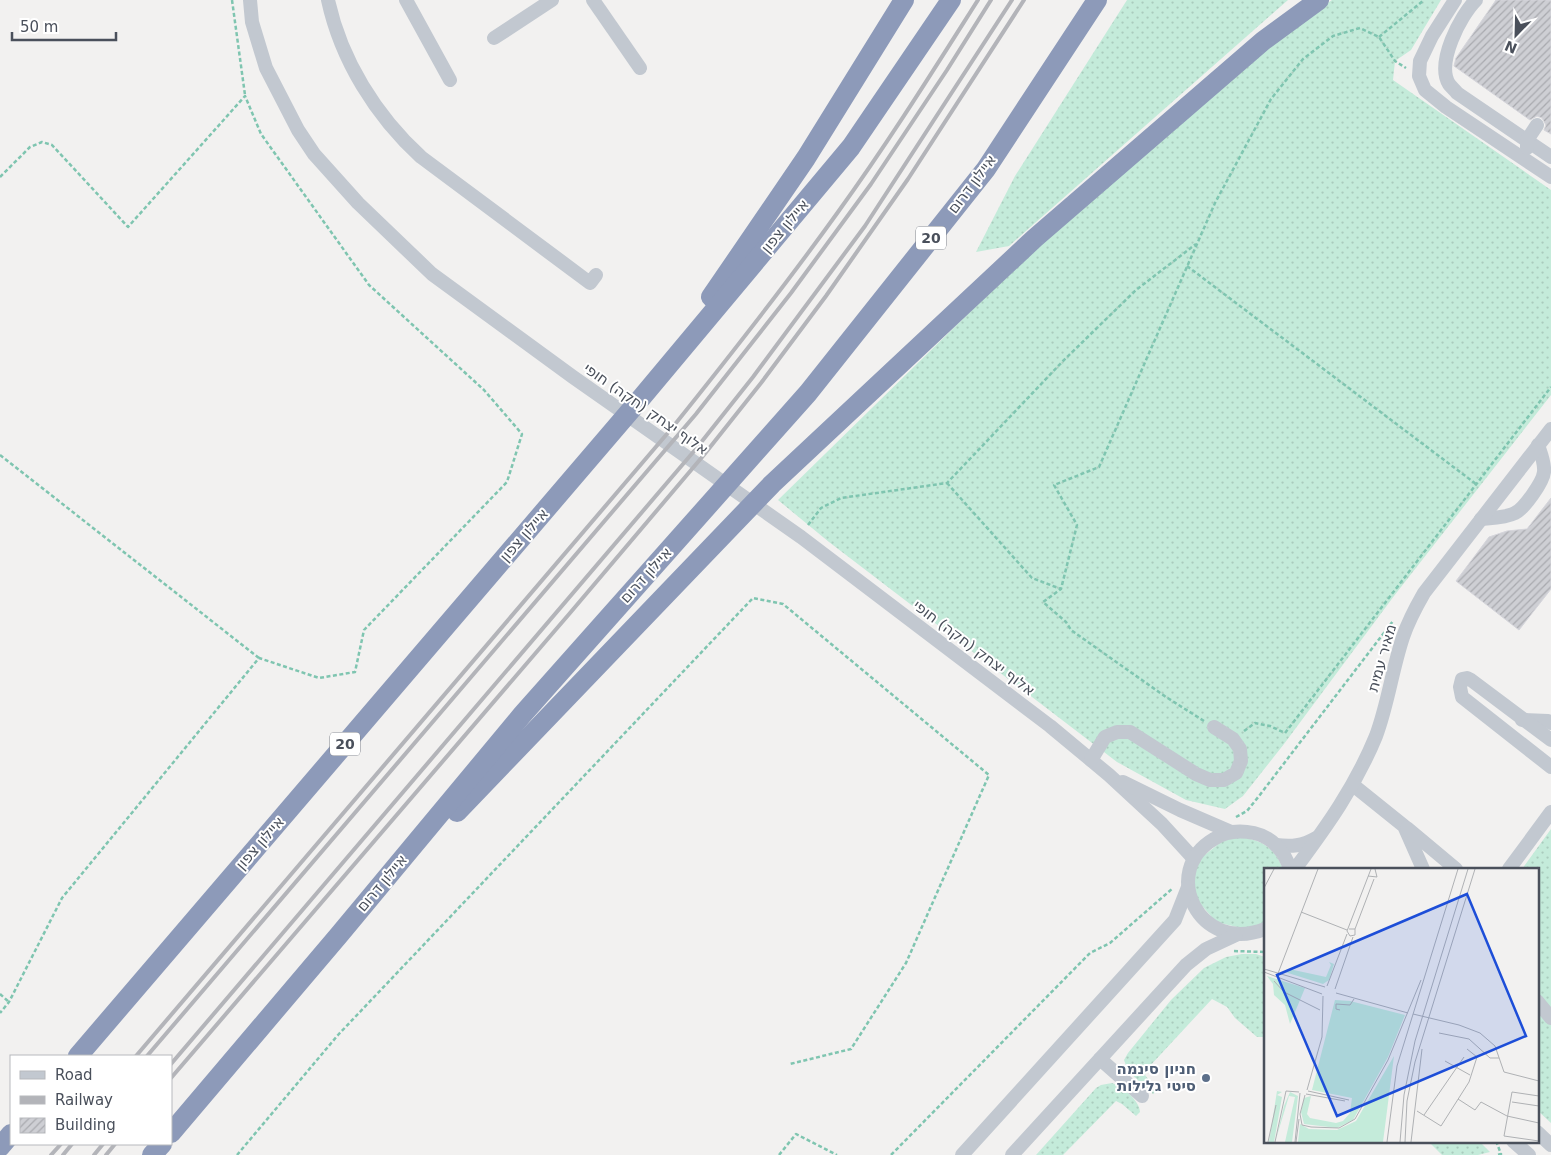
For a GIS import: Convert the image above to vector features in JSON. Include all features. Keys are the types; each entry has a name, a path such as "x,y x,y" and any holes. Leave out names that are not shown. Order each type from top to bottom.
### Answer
{"highway":[{"path":"642,397 806,158 904,0"},
{"name":"איילון צפון","path":"79,1055 642,397 851,147 951,0"},
{"name":"איילון דרום","path":"172,1132 522,715 808,393 986,169 1097,0"},
{"path":"339,934 772,484 1035,238 1263,41 1319,0"},
{"path":"0,1147 10,1135"},
{"path":"152,1155 161,1145"}],"street":[{"name":"אלוף יצחק (חקה) חופי","path":"250,0 252,22 270,76 298,130 314,154 358,203 432,274 573,377 800,537 1050,726 1109,775 1162,824 1194,859"},
{"path":"328,0 342,45 360,80 375,104 409,145 421,157 590,283 596,275"},
{"path":"406,0 450,80"},
{"path":"494,38 552,0"},
{"path":"593,0 640,68"},
{"path":"1455,0 1432,36 1420,61 1419,76 1425,90 1446,107 1551,177"},
{"path":"1476,0 1456,28 1449,46 1445,74 1449,84 1457,92 1551,157"},
{"path":"1528,162 1527,140 1537,124"},
{"name":"מאיר עמית","path":"1296,868 1353,785 1381,721 1402,638 1411,616 1429,586 1551,429"},
{"path":"1481,519 1509,515 1518,512 1523,507 1542,478 1544,471 1538,445"},
{"path":"1551,740 1471,680 1467,678 1462,679 1460,687 1462,697 1551,767"},
{"path":"1522,720 1548,721 1551,723"},
{"path":"1090,760 1105,736 1116,732 1130,732 1196,774 1210,780 1224,780 1236,773 1241,761 1240,749 1233,740 1214,727"},
{"name":"אלוף יצחק (חקה) חופי","path":"1109,775 1180,810 1231,825"},
{"path":"1353,785 1455,868"},
{"path":"1510,868 1551,812"},
{"path":"962,1155 1175,920 1182,886 1200,849 1209,841 1231,825 1258,834 1276,845 1283,853 1290,868"},
{"path":"1404,826 1423,868"},
{"path":"1276,845 1291,847 1305,844 1319,836"},
{"path":"1182,886 1198,914 1222,932 1236,935 1261,933"},
{"path":"1012,1155 1186,965 1206,949 1236,935"},
{"path":"1538,1002 1551,1018"},
{"path":"1100,1059 1142,1096"},
{"path":"1538,1133 1551,1145"},
{"path":"1514,1142 1529,1155"}],"path":[{"path":"0,455 259,658 319,678 355,672 364,630 507,482 522,434 484,390 369,285 261,134 245,96 232,0"},
{"path":"1379,37 1424,0"},
{"path":"1214,727 1166,697 1071,630 1066,622 1042,602 1061,589 1077,525 1054,484 1099,467 1215,203 1271,99 1303,59 1333,36 1360,28 1379,37 1395,61 1419,76"},
{"path":"0,177 30,147 42,142 52,145 128,227 245,96"},
{"path":"800,537 821,508 841,498 947,483 1063,361 1136,290 1197,243"},
{"path":"1187,266 1476,484"},
{"path":"1233,740 1256,723 1285,733 1551,387"},
{"path":"947,483 1032,578 1061,589"},
{"path":"237,1155 338,1035 753,598 783,604 989,775 906,963 851,1049 790,1064"},
{"path":"0,1013 9,1002 62,898 259,658"},
{"path":"1231,825 1260,796"},
{"path":"891,1155 1090,953 1110,943 1182,886"},
{"path":"0,994 9,1002"},
{"path":"779,1155 796,1134 837,1155"},
{"path":"1496,1142 1501,1154 1496,1155"}],"green space":[{"path":"1127,0 1288,0 1009,246 976,252 1015,176"},
{"path":"1332,0 1441,0 1411,50 1395,61 1393,80 1551,190 1551,395 1394,596 1284,744 1243,796 1225,809 1186,800 1117,762 829,542 778,500 1021,262 1270,43"},
{"path":"1551,829 1551,1123 1538,1111 1538,868 1523,868"},
{"path":"1239,837 1261,843 1276,855 1282,868 1264,868 1264,922 1260,925 1245,929 1216,922 1197,900 1194,885 1195,871 1202,857 1225,839"},
{"path":"1242,954 1256,954 1264,957 1264,1037 1257,1037 1235,1018 1227,1007 1212,999 1148,1068 1145,1075 1157,1091 1153,1094 1128,1071 1124,1060 1171,1000 1204,968 1226,957"},
{"path":"1112,1083 1125,1091 1137,1103 1140,1112 1136,1116 1116,1101 1063,1155 1036,1155 1096,1088"},
{"path":"1429,1142 1480,1142 1490,1152 1478,1155 1442,1155"}],"building":[{"path":"1496,0 1551,0 1551,134 1544,130 1546,125 1542,118 1537,116 1530,120 1454,66 1456,58"},
{"path":"1551,498 1551,589 1519,630 1456,581 1489,537 1507,531 1527,529"}],"railway":[{"path":"137,1055 672,428 736,348 857,186 978,0"},
{"path":"148,1055 696,414 791,293 871,184 991,0"},
{"path":"172,1063 695,450 753,377 865,226 1012,0"},
{"path":"172,1077 570,613 703,456 761,383 826,296 908,179 1024,0"},
{"path":"51,1155 60,1145"},
{"path":"63,1155 71,1145"},
{"path":"94,1155 102,1145"},
{"path":"106,1155 114,1145"}],"place":[{"name":"חניון סינמה סיטי גלילות","path":"1206,1078"}]}
